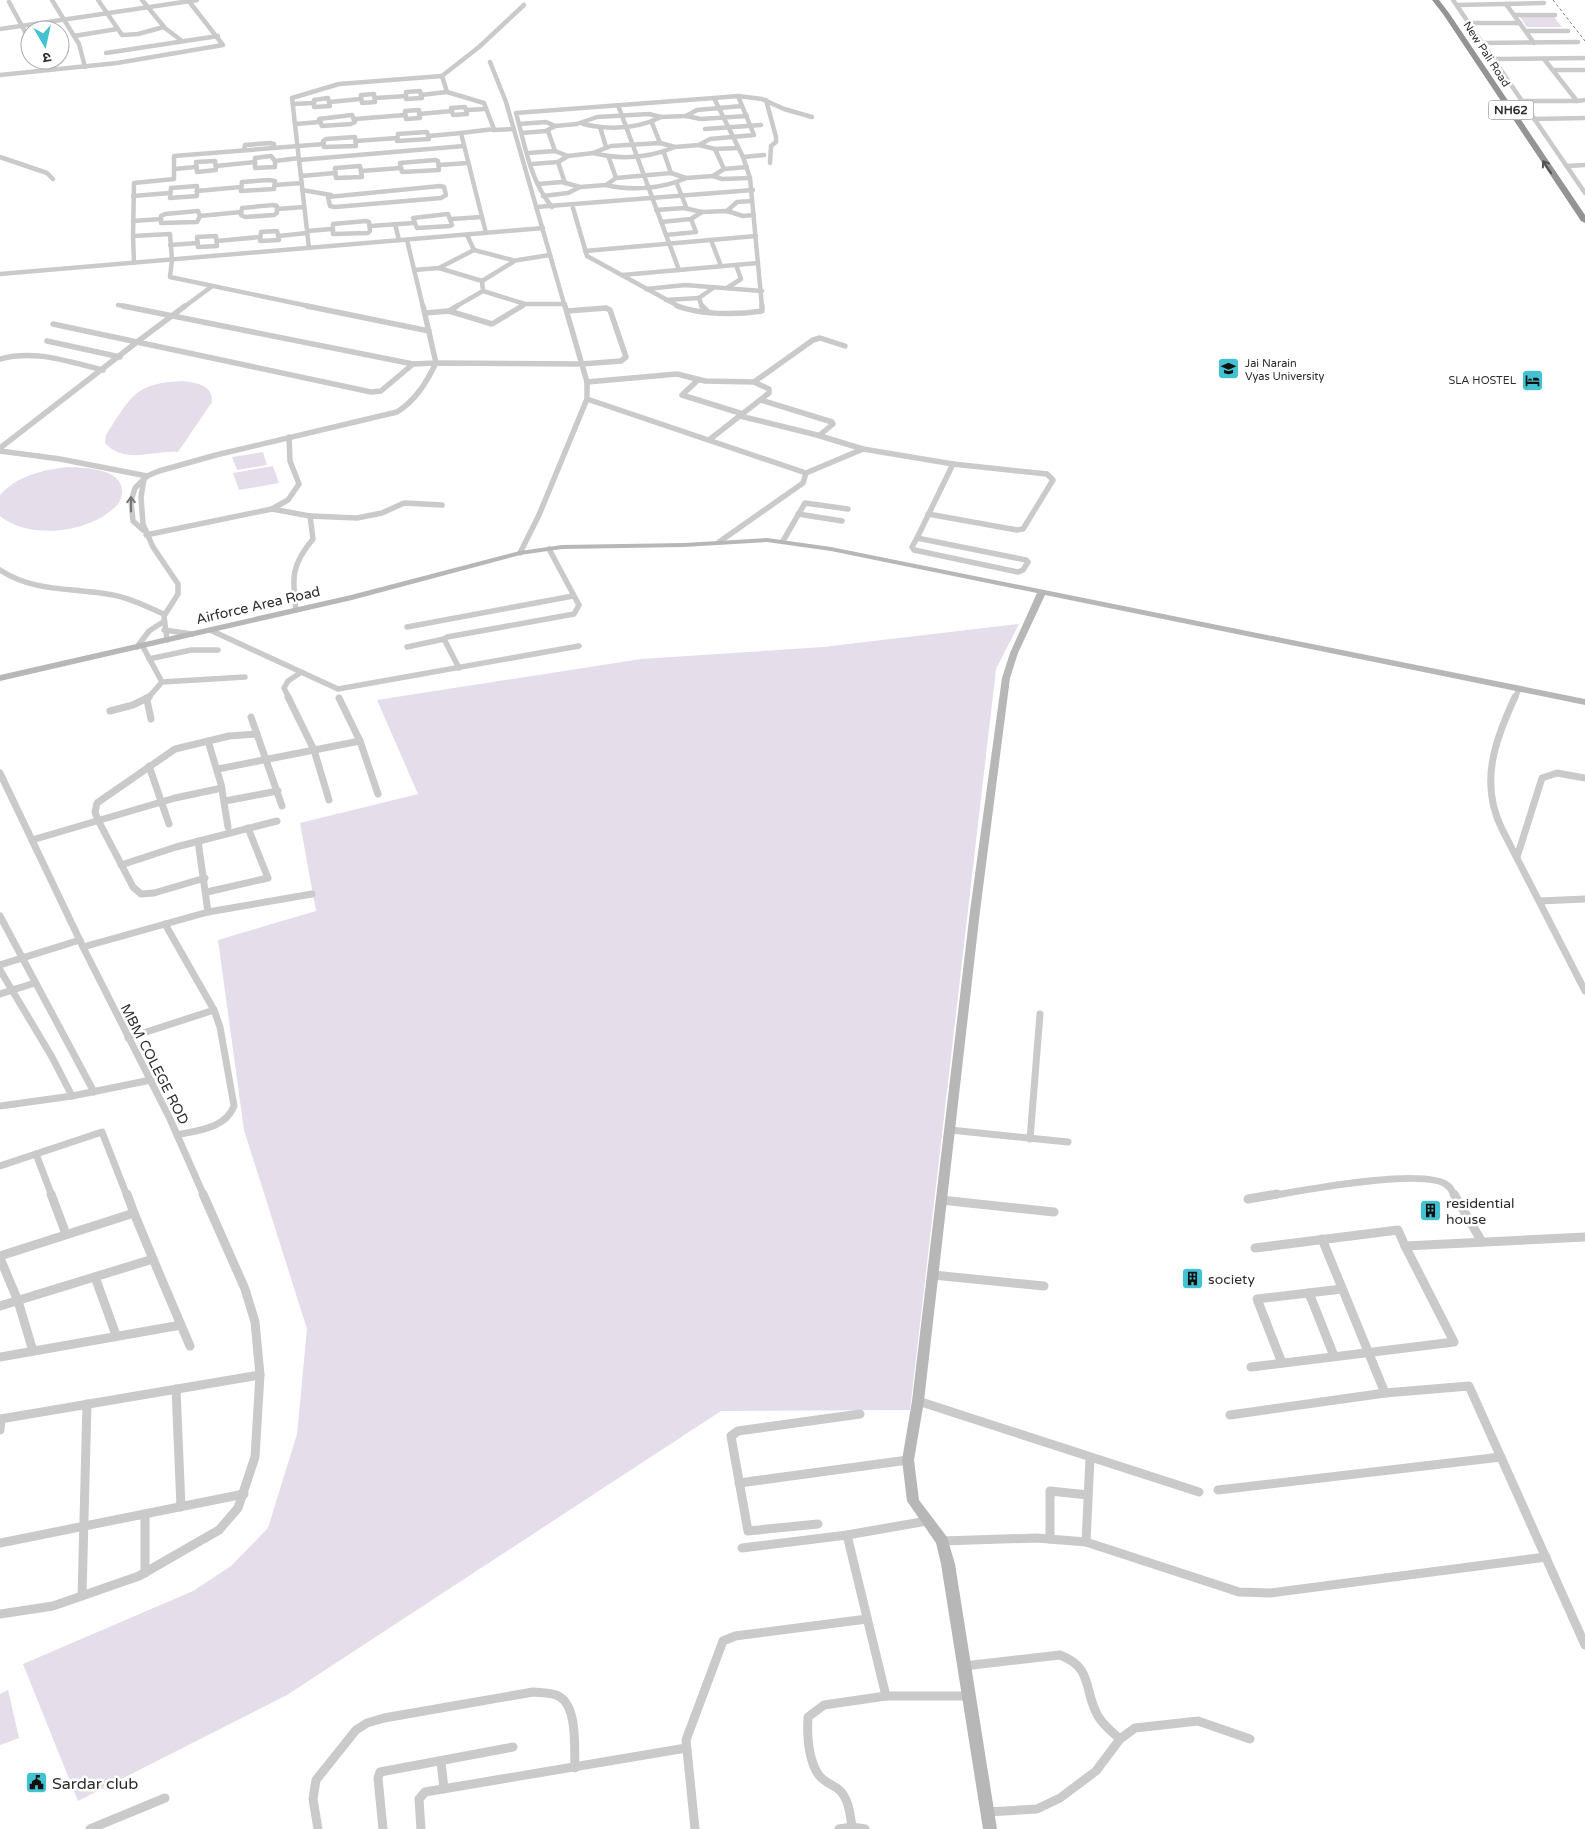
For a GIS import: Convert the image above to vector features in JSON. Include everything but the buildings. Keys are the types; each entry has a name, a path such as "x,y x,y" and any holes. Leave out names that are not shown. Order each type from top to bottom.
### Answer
{"highway":[{"name":"New Pali Road","path":"1435,0 1446,13 1585,221"},
{"name":"New Pali Road","path":"1444,0 1585,209"}],"street":[{"path":"52,0 60,0"},
{"path":"52,0 64,20 197,0"},
{"path":"98,0 122,35 164,27"},
{"path":"142,0 164,27 182,41"},
{"path":"1453,0 1585,193"},
{"path":"0,74 85,66 222,46 224,43 188,1"},
{"path":"9,2 20,22"},
{"path":"1458,5 1544,3"},
{"path":"1506,4 1534,43"},
{"path":"309,248 292,98 339,84 360,84 442,76 479,48 524,5"},
{"path":"1514,15 1555,15"},
{"path":"1469,23 1520,23"},
{"path":"0,29 20,26"},
{"path":"74,36 117,29"},
{"path":"70,30 79,44 85,66"},
{"path":"1526,31 1568,31"},
{"path":"106,53 218,36"},
{"path":"1483,43 1578,42"},
{"path":"1494,59 1585,58"},
{"path":"1544,59 1577,100"},
{"path":"490,62 514,129 587,382 587,399 539,515 520,553"},
{"path":"1553,70 1585,70"},
{"path":"442,76 447,92"},
{"path":"406,96 406,92 413,91 420,91 421,94 447,92 484,103 493,130"},
{"path":"330,102 360,99 362,95 374,94 376,98"},
{"path":"376,98 406,96 406,99 410,99 421,98 421,94"},
{"path":"699,145 710,139 754,135 738,96"},
{"path":"552,207 543,196 538,184 516,113 750,96 812,117"},
{"path":"293,104 314,103 317,99 328,98 330,102"},
{"path":"360,99 362,103 375,102 376,98"},
{"path":"568,193 585,251 591,259 690,311 757,313 762,311 762,291 752,201 753,190 743,157 714,98"},
{"path":"693,99 697,110"},
{"path":"766,100 776,137 776,142 771,146 770,163"},
{"path":"1521,101 1585,100"},
{"path":"314,103 315,107 323,107 330,106 330,102"},
{"path":"645,103 649,114"},
{"path":"618,105 679,270"},
{"path":"686,116 697,110 742,106"},
{"path":"452,111 451,108 465,107 466,110 486,108"},
{"path":"592,107 594,118"},
{"path":"419,110 420,118 406,119 405,115 405,111 419,110"},
{"path":"452,111 453,115 460,115 467,114 466,110"},
{"path":"419,114 452,111"},
{"path":"542,111 546,122"},
{"path":"583,124 594,118 621,115 649,114 661,117 686,116 701,119 747,116"},
{"path":"320,122 319,118 323,117 352,115 355,119 405,115"},
{"path":"519,124 546,122 555,126 583,124 600,128 652,123 661,117"},
{"path":"1534,119 1585,118"},
{"path":"320,122 322,126 342,125 354,123 355,119"},
{"path":"701,119 710,139"},
{"path":"295,124 320,122"},
{"path":"652,123 660,143"},
{"path":"705,129 762,125"},
{"path":"522,133 548,131 555,126"},
{"path":"600,128 606,147"},
{"path":"397,138 401,142 427,140 429,136 514,129"},
{"path":"397,138 396,135 399,133 425,131 428,132 429,136"},
{"path":"548,131 555,151"},
{"path":"461,133 486,233"},
{"path":"355,137 356,141 356,146 326,148 324,144 326,139 355,137"},
{"path":"356,141 397,138"},
{"path":"532,164 558,162 568,156 593,153 606,147 660,143 675,147 699,145 715,149 738,148"},
{"path":"134,262 134,183 174,179 174,156 324,144"},
{"path":"275,161 464,146"},
{"path":"593,153 609,158 664,153 675,147"},
{"path":"715,149 724,169"},
{"path":"528,153 555,151 568,156"},
{"path":"664,153 672,173"},
{"path":"743,157 764,155"},
{"path":"271,156 275,161 275,167 255,168 257,157 271,156"},
{"path":"0,157 47,173 53,179"},
{"path":"609,158 616,178"},
{"path":"435,160 439,165 439,170 406,173 402,172 400,163 435,160"},
{"path":"216,161 216,166 216,170 197,172 196,162 216,161"},
{"path":"216,166 255,162"},
{"path":"558,162 565,183"},
{"path":"439,165 468,163"},
{"path":"1567,166 1585,165"},
{"path":"360,166 362,177 337,178 335,173 335,168 360,166"},
{"path":"174,169 196,167"},
{"path":"713,176 724,169 747,167"},
{"path":"361,171 401,168"},
{"path":"301,176 335,173"},
{"path":"606,185 616,178 672,173 686,178 713,176 729,180 750,178"},
{"path":"538,184 565,183 580,187 606,185 620,188 677,184 686,178"},
{"path":"274,180 276,188 242,192 240,188 242,182 274,180"},
{"path":"729,180 739,202"},
{"path":"275,185 302,183"},
{"path":"677,184 687,209"},
{"path":"197,186 197,191 197,196 170,198 171,188 197,186"},
{"path":"302,190 332,195 440,186 444,187 446,196 441,198 332,207 328,197 332,195"},
{"path":"543,196 568,193 580,187"},
{"path":"197,191 240,188"},
{"path":"620,188 625,201"},
{"path":"537,210 753,190"},
{"path":"134,196 170,193"},
{"path":"537,210 552,207 652,200"},
{"path":"727,211 739,202 752,201"},
{"path":"273,205 277,206 277,209 274,215 242,217 241,212 241,209 244,207 273,205"},
{"path":"277,209 304,207"},
{"path":"656,210 727,211 745,216 754,216"},
{"path":"161,219 161,216 167,214 194,211 199,212 200,216"},
{"path":"200,216 241,212"},
{"path":"661,222 690,219 702,212"},
{"path":"446,214 450,215 451,219 452,225 450,226 417,228 413,218 446,214"},
{"path":"161,219 162,224 195,222 199,221 200,216"},
{"path":"745,216 748,224"},
{"path":"451,219 482,217"},
{"path":"133,221 161,219"},
{"path":"666,235 696,232 690,219"},
{"path":"366,221 369,222 370,226 368,233 335,235 332,229 334,224 366,221"},
{"path":"370,226 414,223"},
{"path":"395,224 399,240"},
{"path":"0,274 543,228"},
{"path":"279,236 332,229"},
{"path":"277,231 279,236 277,241 260,241 260,234 262,232 277,231"},
{"path":"133,236 170,234 171,278 429,331"},
{"path":"467,235 474,250"},
{"path":"216,236 217,246 198,248 198,242 198,237 216,236"},
{"path":"585,251 756,236"},
{"path":"217,241 260,237"},
{"path":"167,640 163,622 164,614 176,599 180,590 178,584 144,533 133,521 131,501 135,488 146,477 177,465 288,437 373,419 396,412 417,398 425,387 436,363 407,240"},
{"path":"711,240 721,266"},
{"path":"170,245 198,242"},
{"path":"439,268 474,250 512,262"},
{"path":"414,270 439,268 482,281 512,262 550,255"},
{"path":"622,276 758,263"},
{"path":"728,288 741,279 736,265"},
{"path":"687,269 693,285"},
{"path":"648,273 655,288"},
{"path":"482,281 483,291"},
{"path":"646,289 693,285 728,288 747,292 762,291"},
{"path":"0,450 137,342 211,287"},
{"path":"666,300 699,298 713,288"},
{"path":"449,311 483,291 525,304 565,304"},
{"path":"699,298 702,307 708,312"},
{"path":"425,313 449,311 492,324 525,304"},
{"path":"118,305 413,364 582,364 621,360 626,356 610,310 606,308 567,311"},
{"path":"53,324 371,392 381,390 413,364"},
{"path":"754,382 813,340 820,338 845,346"},
{"path":"46,340 120,357"},
{"path":"0,359 17,354 35,354 103,370"},
{"path":"587,382 671,374 698,380 754,382 769,389 769,394 709,440"},
{"path":"698,380 682,395 780,427 821,434 863,449 953,464 1047,474 1052,480 1023,528 1017,530 928,514"},
{"path":"587,399 806,474"},
{"path":"761,400 832,422 833,424 821,434"},
{"path":"144,533 272,509 288,500 299,484 290,461 288,437"},
{"path":"719,542 802,483 806,474 863,449"},
{"path":"0,450 51,457 146,477"},
{"path":"917,538 1026,560 1028,562 1023,570 1018,572 914,550 912,547 953,464"},
{"path":"144,533 140,500 146,477"},
{"path":"783,541 803,504 808,502 848,509"},
{"path":"272,509 310,516 357,518 382,513 404,503 442,505"},
{"path":"798,514 842,521"},
{"path":"296,610 292,571 299,555 313,539 310,516"},
{"name":"Airforce Area Road","path":"0,678 296,610 520,553 571,546 783,541 1585,702"},
{"path":"407,647 444,639 451,635 574,614 579,605 550,549"},
{"path":"0,570 10,577 33,586 114,595 164,614"},
{"path":"990,1829 948,1564 942,1541 913,1501 908,1460 918,1401 1006,678 1014,653 1042,592"},
{"path":"407,627 573,596"},
{"path":"162,682 140,646 149,631 163,622"},
{"path":"164,630 193,634"},
{"path":"210,630 338,689 580,646"},
{"path":"444,639 459,668"},
{"path":"149,659 191,650 218,650"},
{"path":"300,673 288,681 284,688 314,750 328,800"},
{"path":"162,682 245,677"},
{"path":"110,711 147,700 156,692 162,682"},
{"path":"1519,689 1504,721 1490,777 1491,799 1494,810 1517,857 1585,991"},
{"path":"339,698 360,742 378,794"},
{"path":"147,700 151,719"},
{"path":"251,717 282,806"},
{"path":"205,878 154,893 140,894 133,887 98,820 95,812 97,803 175,749 229,736 257,734"},
{"path":"208,741 218,769 228,827"},
{"path":"218,769 360,742"},
{"path":"149,766 169,824"},
{"path":"1517,857 1542,778 1547,774 1558,772 1585,778"},
{"name":"MBM COLEGE ROD","path":"0,773 128,1038 151,1080 245,1289 255,1322 260,1375 256,1457 238,1508 219,1530 145,1573 53,1606 0,1614"},
{"path":"32,840 163,802 222,788"},
{"path":"225,801 278,791"},
{"path":"122,865 198,841 277,821"},
{"path":"207,892 268,878 248,828"},
{"path":"198,841 207,892 208,912"},
{"path":"0,965 208,912 312,894"},
{"path":"1540,901 1585,899"},
{"path":"0,916 94,1092"},
{"path":"165,924 214,1010 220,1027 230,1073 234,1106 232,1114 224,1122 177,1136"},
{"path":"0,970 10,990 52,1057 72,1096"},
{"path":"0,994 35,983"},
{"path":"128,1038 214,1010"},
{"path":"1030,1139 1040,1014"},
{"path":"0,1106 72,1096 151,1080"},
{"path":"950,1130 1068,1142"},
{"path":"0,1166 102,1132 190,1346"},
{"path":"36,1154 66,1234"},
{"path":"1248,1199 1386,1179 1426,1177 1442,1181 1448,1185 1482,1242"},
{"path":"941,1200 1054,1212"},
{"path":"32,1351 18,1300 0,1257 134,1213"},
{"path":"1251,1367 1454,1342 1398,1230 1255,1248"},
{"path":"1406,1246 1585,1238"},
{"path":"1322,1240 1385,1393"},
{"path":"0,1306 153,1259"},
{"path":"933,1275 1044,1286"},
{"path":"95,1278 116,1335"},
{"path":"1282,1363 1257,1299 1342,1289"},
{"path":"1309,1293 1334,1356"},
{"path":"0,1357 116,1335 181,1326"},
{"path":"0,1430 0,1419 260,1375"},
{"path":"1230,1415 1385,1393 1469,1386 1585,1645"},
{"path":"176,1388 181,1507"},
{"path":"918,1401 1028,1435 1090,1458 1199,1492"},
{"path":"82,1596 87,1404"},
{"path":"818,1524 748,1531 730,1440 733,1433 860,1414"},
{"path":"1218,1490 1501,1457"},
{"path":"1086,1542 1090,1458"},
{"path":"739,1484 908,1460"},
{"path":"1050,1539 1050,1491 1088,1495"},
{"path":"0,1543 244,1494"},
{"path":"145,1514 145,1573"},
{"path":"742,1548 847,1535 927,1521"},
{"path":"847,1535 886,1696"},
{"path":"942,1541 1050,1539 1086,1542 1239,1592 1270,1593 1546,1557"},
{"path":"695,1829 686,1748 689,1726 720,1647 727,1638 867,1619"},
{"path":"964,1666 1060,1655 1072,1658 1080,1664 1084,1671 1098,1717 1120,1739"},
{"path":"318,1829 313,1799 316,1780 356,1730 367,1723 384,1718 532,1692 554,1695 561,1698 570,1711 575,1768"},
{"path":"852,1827 845,1798 839,1789 822,1780 815,1770 807,1735 808,1717 824,1705 886,1696 969,1696"},
{"path":"987,1812 1037,1809 1060,1798 1096,1770 1120,1739 1135,1728 1191,1721 1211,1724 1250,1739"},
{"path":"383,1829 378,1775 385,1770 513,1747"},
{"path":"421,1829 420,1796 425,1792 686,1748"},
{"path":"440,1761 444,1789"},
{"path":"90,1829 165,1798"},
{"path":"839,1829 852,1827 865,1829"}],"shaded area":[{"path":"1520,17 1554,17 1562,27 1527,27"},
{"path":"183,381 199,384 207,388 212,396 212,402 178,452 130,455 113,450 105,443 106,435 128,402 136,394 154,385"},
{"path":"263,452 267,465 237,470 232,457"},
{"path":"273,466 279,483 239,490 233,473"},
{"path":"68,467 101,471 116,478 121,484 122,492 121,499 117,505 103,517 89,523 74,528 58,530 42,531 26,528 12,524 0,516 0,495 7,488 31,475"},
{"path":"1019,624 996,669 910,1410 721,1411 287,1695 78,1801 23,1664 193,1591 231,1566 268,1528 297,1434 307,1329 244,1130 218,940 316,911 300,823 418,794 377,700 641,659 823,647"},
{"path":"8,1690 19,1738 0,1745 0,1694"}],"railway":[{"path":"1553,0 1585,41"}],"place":[{"name":"Jai Narain Vyas University","path":"1229,369"},
{"name":"SLA HOSTEL","path":"1532,380"},
{"name":"residential house","path":"1430,1211"},
{"name":"society","path":"1192,1279"},
{"name":"Sardar club","path":"36,1783"}]}
